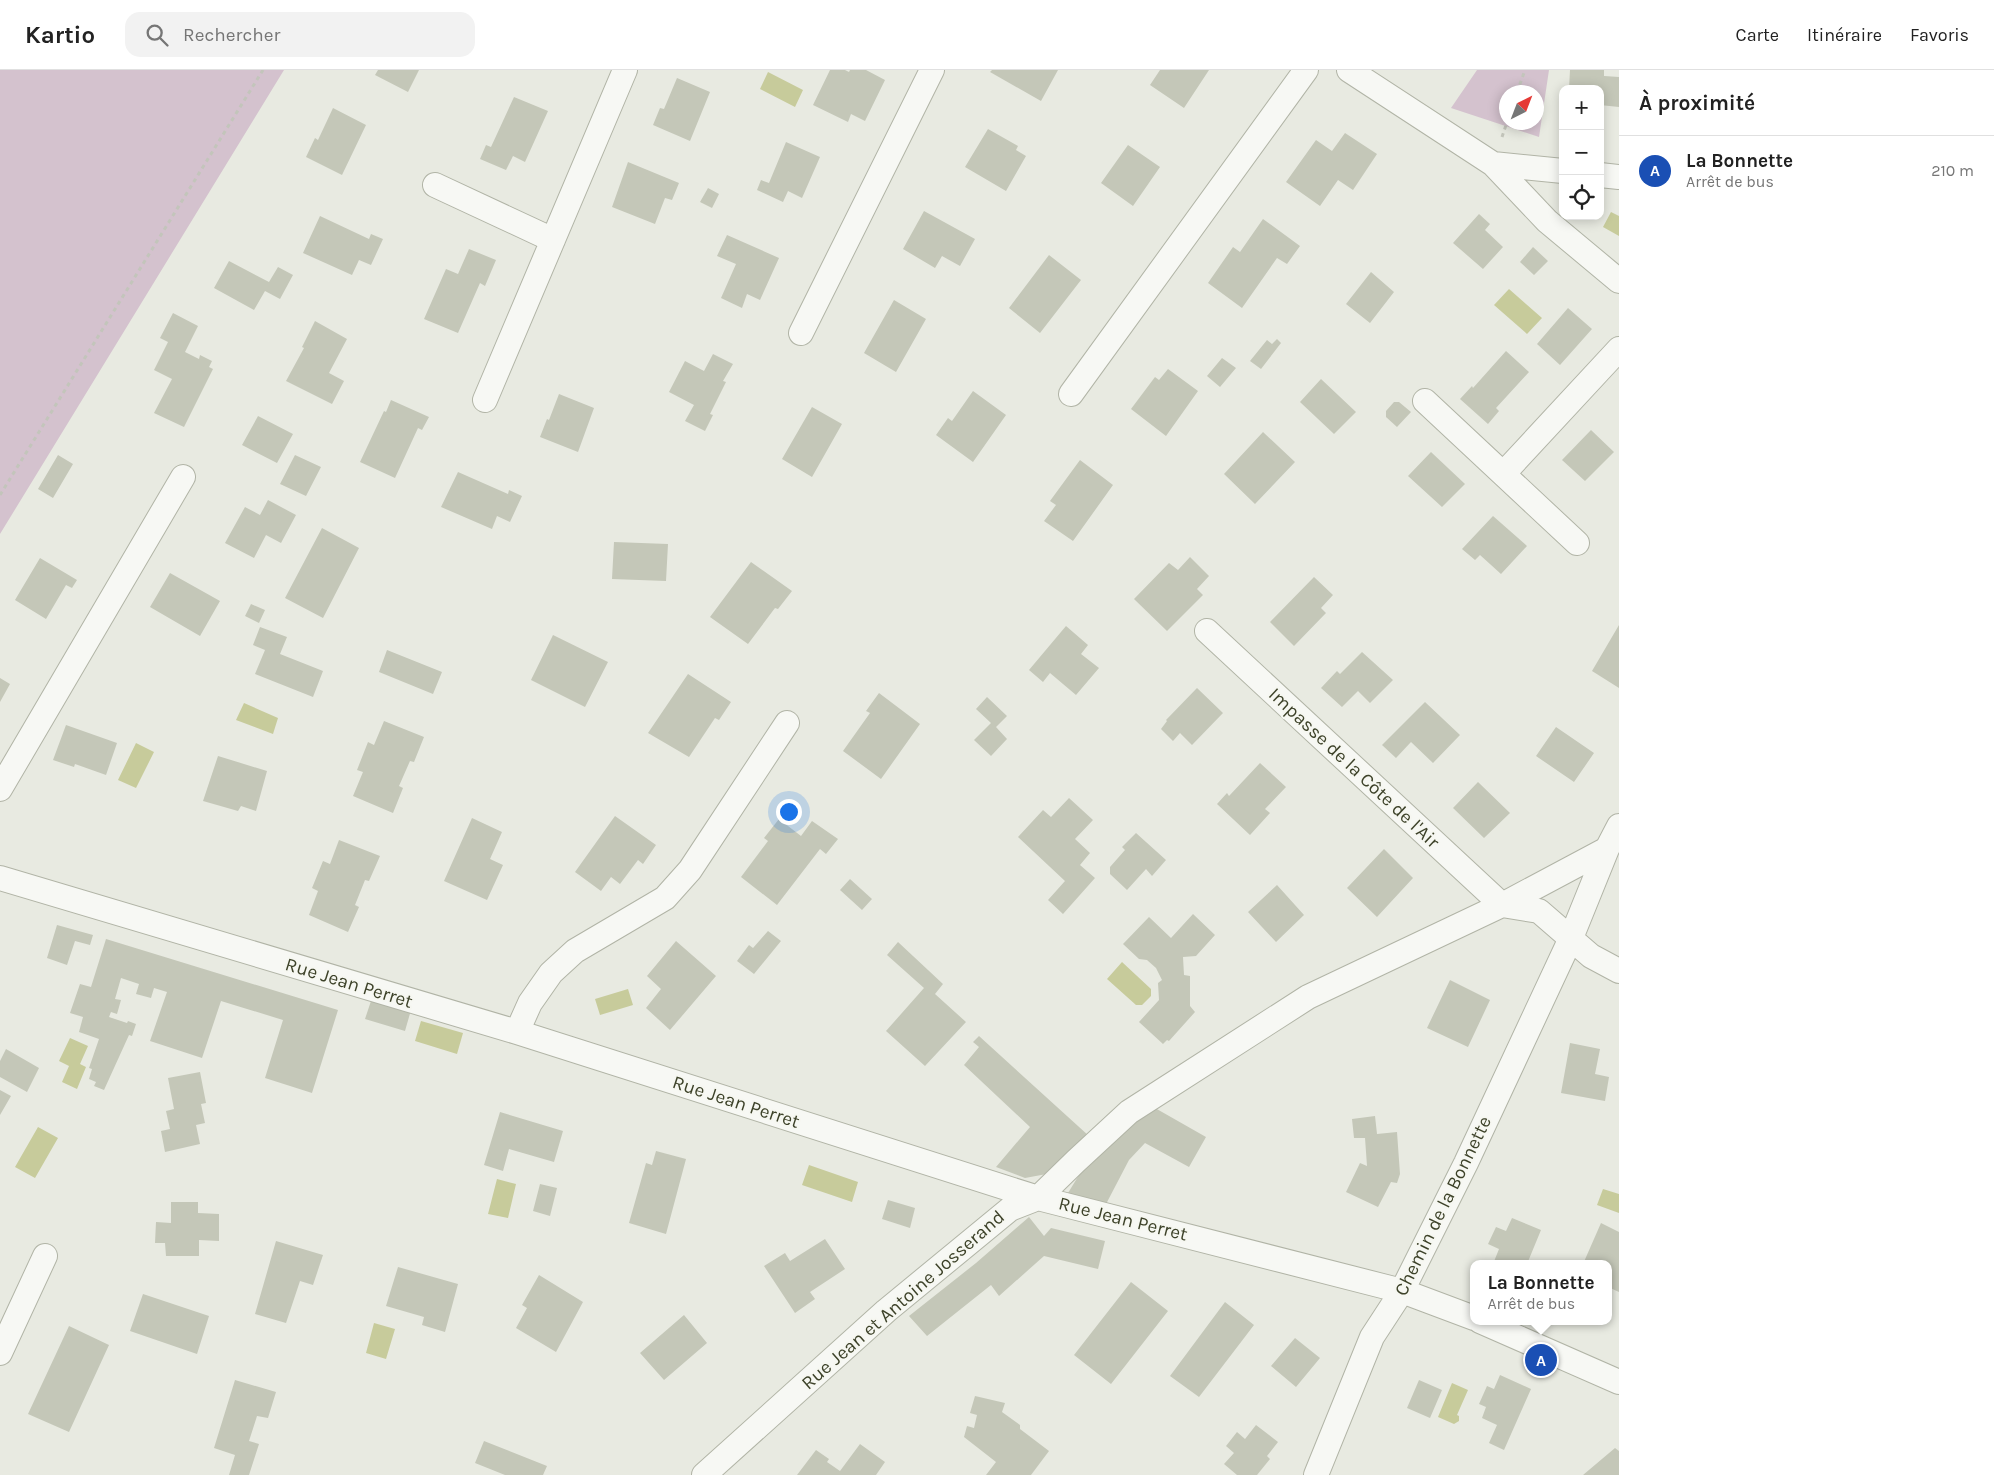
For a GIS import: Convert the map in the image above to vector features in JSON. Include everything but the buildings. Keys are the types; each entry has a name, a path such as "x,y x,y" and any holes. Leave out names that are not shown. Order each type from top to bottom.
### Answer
{"street":[{"path":"485,400 625,70"},
{"path":"801,333 932,70"},
{"path":"1071,394 1306,70"},
{"path":"1349,70 1493,164 1547,221 1619,281"},
{"path":"1493,164 1559,171"},
{"path":"1604,175 1619,177"},
{"path":"435,186 553,240"},
{"path":"1504,474 1619,349"},
{"path":"1425,401 1577,543"},
{"path":"0,789 183,478"},
{"name":"Impasse de la Côte de l'Air","path":"1207,631 1502,905"},
{"path":"517,1032 530,1004 551,973 575,951 665,898 690,870 787,723"},
{"path":"1571,938 1607,849 1619,826"},
{"name":"Rue Jean et Antoine Josserand","path":"704,1475 886,1311 1010,1209 1038,1198 1076,1160 1129,1112 1308,997 1502,905 1607,849"},
{"name":"Rue Jean Perret","path":"0,878 517,1032 1038,1198 1402,1291 1470,1316"},
{"path":"1502,905 1539,911 1592,956 1619,971"},
{"name":"Chemin de la Bonnette","path":"1316,1475 1372,1337 1402,1291 1466,1163 1571,938"},
{"path":"0,1353 45,1256"},
{"path":"1489,1325 1619,1382"}],"path":[{"path":"0,496 263,70"},
{"path":"1520,85 1525,70"}],"shaded area":[{"path":"0,70 284,70 0,534"},
{"path":"1477,70 1549,70 1544,104 1544,85 1499,85 1499,124 1451,108"},
{"path":"768,72 803,90 795,107 760,89"},
{"path":"1518,130 1540,130 1539,137"},
{"path":"1611,212 1619,216 1619,236 1603,227"},
{"path":"1509,289 1542,318 1527,334 1494,305"},
{"path":"244,703 278,718 273,734 236,720"},
{"path":"136,743 154,752 136,788 118,780"},
{"path":"1122,962 1151,989 1151,996 1142,1005 1136,1005 1107,979"},
{"path":"628,989 633,1005 600,1015 595,999"},
{"path":"421,1021 463,1033 457,1054 415,1041"},
{"path":"70,1038 88,1046 80,1064 86,1067 77,1089 62,1082 69,1066 59,1061"},
{"path":"38,1127 58,1138 35,1178 15,1167"},
{"path":"809,1165 858,1182 852,1202 802,1185"},
{"path":"497,1179 516,1184 508,1218 488,1214"},
{"path":"1603,1189 1619,1194 1619,1213 1597,1205"},
{"path":"374,1323 395,1329 386,1359 366,1353"},
{"path":"1452,1383 1468,1390 1457,1415 1459,1416 1459,1421 1454,1424 1438,1417"}],"place":[{"name":"La Bonnette","path":"1541,1360"}]}
